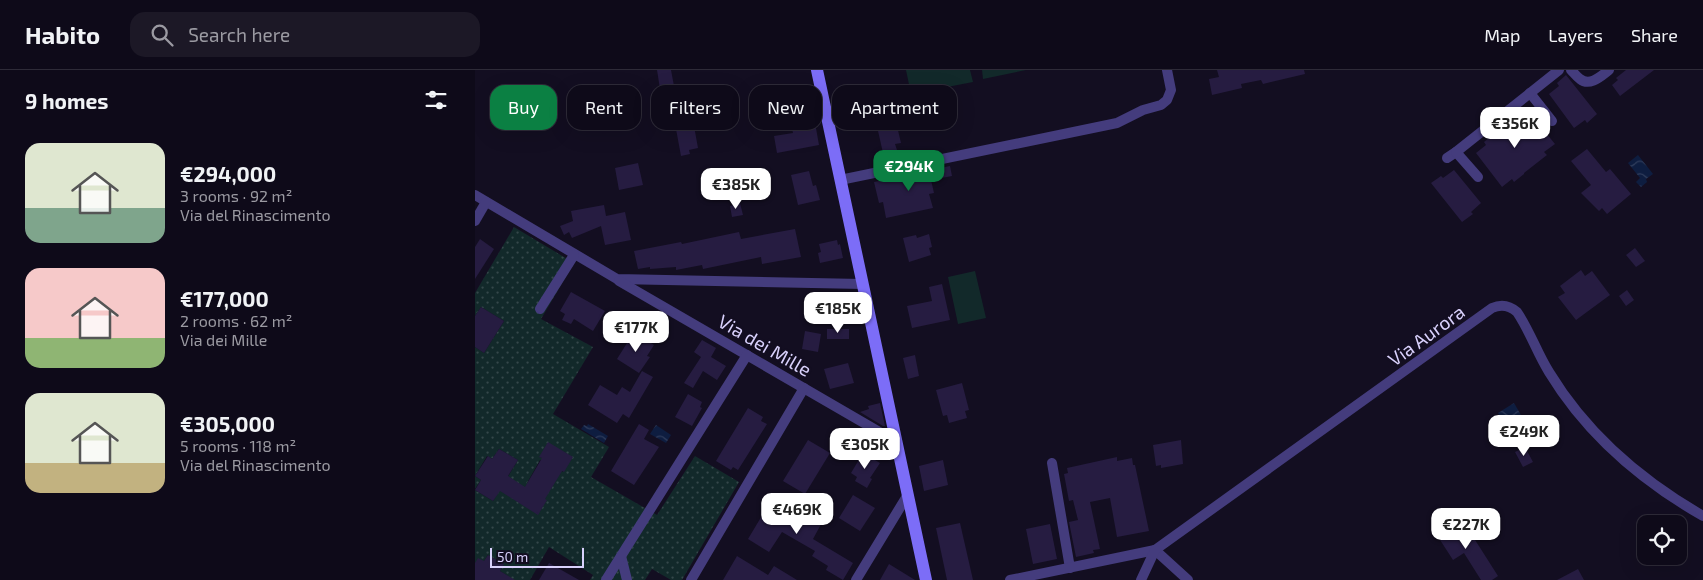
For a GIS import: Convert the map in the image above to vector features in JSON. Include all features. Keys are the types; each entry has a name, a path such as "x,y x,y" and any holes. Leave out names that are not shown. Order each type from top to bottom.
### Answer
{"street":[{"path":"817,70 926,580"},
{"path":"840,180 1117,123 1143,110 1161,105 1167,100 1171,90 1167,70"},
{"path":"1447,158 1559,70"},
{"path":"1571,70 1580,80 1589,82 1598,79 1609,70"},
{"path":"1530,93 1553,121"},
{"path":"1456,152 1478,177"},
{"name":"Via dei Mille","path":"475,195 895,441"},
{"path":"475,221 486,202"},
{"path":"540,309 574,254"},
{"name":"Via dei Mille","path":"617,279 862,284"},
{"name":"Via Aurora","path":"1141,580 1155,550 1492,308 1501,305 1509,306 1517,312 1549,373 1571,404 1598,435 1627,464 1665,493 1703,516"},
{"path":"606,580 747,355"},
{"path":"691,580 804,388"},
{"path":"1052,463 1070,568"},
{"path":"856,580 907,496"},
{"path":"1010,580 1155,550 1188,580"},
{"path":"621,556 627,580"}],"green space":[{"path":"906,70 970,70 973,82 957,85 909,85"},
{"path":"982,70 1026,70 983,79"},
{"path":"514,227 574,263 541,319 593,347 553,414 609,447 591,477 657,515 695,456 739,482 682,580 671,580 652,569 645,580 590,580 593,575 549,547 530,580 506,580 508,576 500,571 503,564 488,555 484,561 475,563 475,490 493,501 518,460 499,449 492,459 487,456 475,476 475,347 484,353 504,321 481,307 475,316 475,293","holes":["540,457 572,458 563,472","541,460 547,495 527,483"]},
{"path":"975,271 986,318 958,324 948,277"},
{"path":"475,476 481,480 475,489"}],"water":[{"path":"1638,155 1653,174 1646,179 1647,182 1641,187 1636,182 1640,178 1628,163"},
{"path":"1514,403 1532,434 1516,443 1498,413"},
{"path":"588,424 608,436 604,443 581,429 584,425 587,426"},
{"path":"656,425 671,435 666,443 650,434"}],"building":[{"path":"657,70 671,70 674,85 659,85"},
{"path":"1217,70 1304,70 1305,74 1263,84 1261,80 1241,84 1242,88 1212,95 1209,79 1219,77"},
{"path":"1626,70 1654,70 1620,96 1612,85 1618,80 1616,78"},
{"path":"1566,75 1597,114 1587,123 1585,120 1574,128 1549,94 1559,86 1557,83"},
{"path":"1528,111 1555,144 1544,152 1547,155 1524,174 1514,182 1512,179 1502,187 1476,153 1486,145 1484,142 1505,124 1515,116 1517,119"},
{"path":"676,130 695,130 698,148 689,150 690,154 681,156"},
{"path":"792,130 816,130 819,145 777,153 774,136 793,133"},
{"path":"878,130 898,130 901,143 895,144 897,150 883,153"},
{"path":"1587,149 1606,172 1610,169 1631,194 1607,214 1602,208 1599,211 1581,193 1591,185 1571,161"},
{"path":"638,163 643,185 619,190 615,168"},
{"path":"950,166 952,176 931,180 934,193 929,194 933,208 886,218 883,202 879,203 874,182"},
{"path":"1454,170 1481,203 1471,212 1473,214 1462,222 1431,183 1441,176 1443,178"},
{"path":"809,171 813,186 816,185 820,200 798,205 791,175"},
{"path":"740,203 743,215 732,217 730,206"},
{"path":"604,205 606,216 625,212 631,240 605,245 601,226 572,238 569,232 564,235 560,226 573,221 571,211"},
{"path":"795,229 801,257 762,264 761,257 703,269 702,265 676,270 676,267 638,269 634,251 681,242 682,244 739,232 741,239"},
{"path":"929,234 932,247 929,248 931,255 909,262 903,238 916,235 917,238"},
{"path":"480,239 494,249 475,279 475,247"},
{"path":"837,240 838,245 840,244 843,258 820,263 818,253 821,252 819,244"},
{"path":"1635,248 1645,261 1636,267 1626,255"},
{"path":"1581,270 1585,276 1592,271 1610,295 1576,320 1558,297 1565,293 1560,286"},
{"path":"942,284 950,320 912,328 907,306 932,301 929,287"},
{"path":"1627,290 1634,300 1626,306 1619,296"},
{"path":"571,292 605,311 593,331 574,319 571,324 562,320 565,314 560,311"},
{"path":"481,307 504,321 484,353 475,347 475,316"},
{"path":"827,329 849,329 849,339 827,339"},
{"path":"805,331 821,334 818,352 802,349"},
{"path":"634,332 654,345 647,356 650,357 639,373 617,359"},
{"path":"702,340 716,348 711,357 726,366 717,380 703,371 693,388 684,383 701,357 694,352"},
{"path":"915,355 919,376 908,379 903,358"},
{"path":"848,363 854,383 830,389 824,369"},
{"path":"642,371 653,377 629,418 623,414 617,423 588,405 600,385 617,395 622,387 630,392"},
{"path":"962,383 969,410 965,411 967,418 949,423 947,415 943,416 936,390"},
{"path":"688,394 702,402 700,407 702,408 692,426 675,417"},
{"path":"880,403 885,426 860,412 869,409 868,406"},
{"path":"748,408 763,417 761,421 767,424 738,470 733,467 731,470 716,461"},
{"path":"639,424 649,430 644,439 659,447 634,485 611,471"},
{"path":"808,440 830,453 805,494 783,481"},
{"path":"1181,440 1183,464 1161,468 1161,465 1156,466 1153,445"},
{"path":"548,442 573,457 545,499 547,500 538,515 500,491 493,501 475,490 481,480 475,476 488,456 492,459 499,449 518,460 508,476 525,487 542,458 539,457"},
{"path":"1525,447 1533,462 1523,467 1515,452"},
{"path":"863,453 880,463 870,478 872,479 867,488 855,481 857,477 851,473"},
{"path":"1117,457 1117,461 1132,458 1149,531 1117,537 1110,498 1090,502 1100,549 1093,550 1094,553 1076,557 1069,522 1078,520 1073,500 1069,501 1064,474 1068,473 1067,468"},
{"path":"943,460 948,485 924,491 919,466"},
{"path":"853,495 875,508 860,531 839,518"},
{"path":"772,499 804,518 809,508 825,517 813,539 853,563 843,580 826,570 828,566 812,556 815,551 782,532 769,552 748,539"},
{"path":"1447,520 1459,539 1470,532 1498,576 1492,580 1481,580 1464,553 1453,560 1433,529"},
{"path":"960,523 973,580 947,580 936,528"},
{"path":"1050,524 1057,559 1033,564 1026,529"},
{"path":"488,555 504,564 500,571 515,580 475,580 475,563 478,558 484,561"},
{"path":"737,556 768,575 774,566 797,580 723,580"},
{"path":"549,563 579,580 539,580"},
{"path":"889,564 915,580 880,580"},
{"path":"1578,569 1584,580 1557,580"}]}
